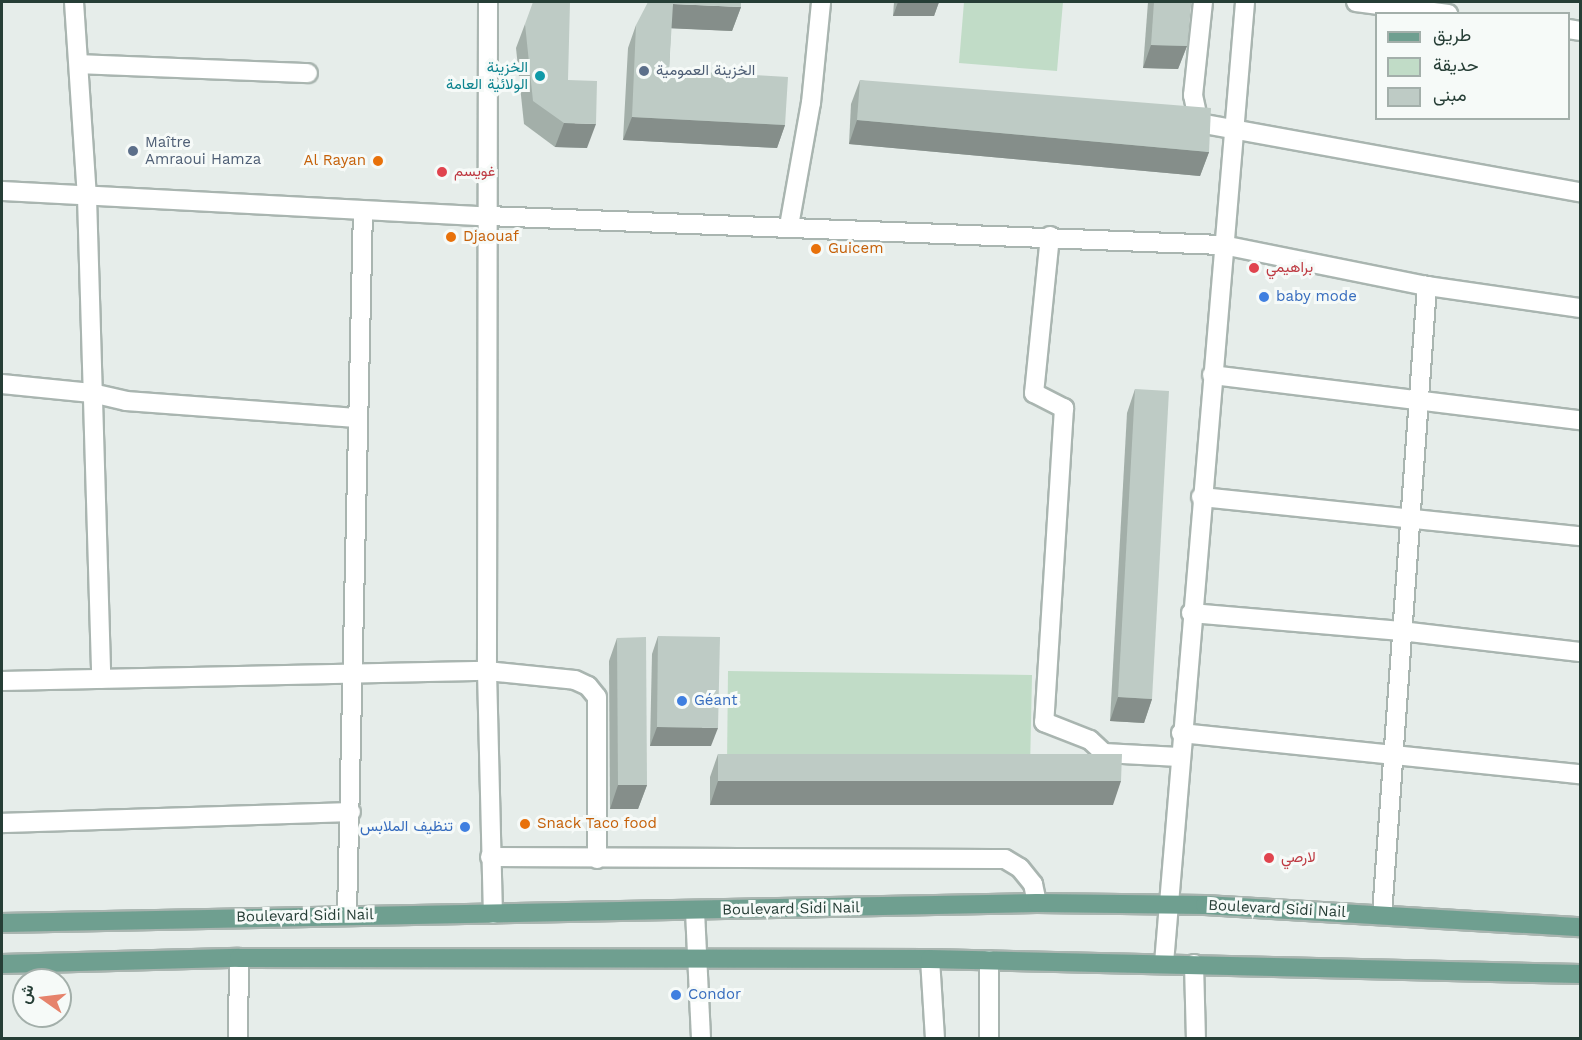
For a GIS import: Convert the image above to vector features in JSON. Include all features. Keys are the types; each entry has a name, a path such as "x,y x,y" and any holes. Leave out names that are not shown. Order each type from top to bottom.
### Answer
{"main road":[{"name":"Boulevard Sidi Nail","path":"2,923 347,914 493,914 557,910 694,911 1037,903 1168,903 1581,927"},
{"path":"2,964 239,958 698,961 930,959 1581,974"}],"street":[{"path":"74,2 87,197 101,679"},
{"path":"488,2 487,671 493,914"},
{"path":"789,226 811,103 820,2"},
{"path":"1198,123 1193,95 1203,2"},
{"path":"1164,963 1191,613 1245,2"},
{"path":"1356,2 1433,12"},
{"path":"79,64 308,73"},
{"path":"1175,120 1581,192"},
{"path":"2,191 363,211 1050,236 1223,245 1427,286 1581,308"},
{"path":"347,914 363,211"},
{"path":"1050,236 1034,393 1064,408 1044,722 1090,740 1104,753 1179,757"},
{"path":"1382,915 1427,286"},
{"path":"1212,375 1581,420"},
{"path":"2,384 92,393 126,401 357,418"},
{"path":"1201,496 1581,536"},
{"path":"1191,613 1401,631 1581,652"},
{"path":"2,681 487,671 575,680 588,686 597,698 597,859"},
{"path":"1181,733 1395,753 1581,774"},
{"path":"2,823 351,812"},
{"path":"490,857 1005,859 1020,868 1033,884 1037,903"},
{"path":"694,911 701,1038"},
{"path":"238,1038 239,958"},
{"path":"930,959 935,1038"},
{"path":"988,960 989,1038"},
{"path":"1194,964 1196,1038"}],"green space":[{"path":"964,2 1063,2 1057,71 959,63"},
{"path":"728,671 1032,675 1030,770 727,765"}],"building":[{"path":"533,2 570,2 568,80 597,81 596,124 564,123 533,101 525,24"},
{"path":"648,2 741,2 741,7 673,4 669,70 788,77 785,125 632,117 636,25"},
{"path":"1154,2 1191,2 1187,46 1151,45"},
{"path":"860,80 1211,108 1209,152 857,120"},
{"path":"1135,389 1169,391 1152,699 1118,697"},
{"name":"Géant","path":"658,636 720,637 718,728 657,727"},
{"path":"646,637 647,785 618,785 617,638"},
{"path":"718,754 1122,754 1121,781 718,781"}],"place":[{"name":"الخزينة العمومية","path":"644,71"},
{"name":"الخزينة الولائية العامة","path":"540,76"},
{"name":"Maître Amraoui Hamza","path":"133,151"},
{"name":"Al Rayan","path":"378,161"},
{"name":"غويسم","path":"442,172"},
{"name":"Djaouaf","path":"451,237"},
{"name":"Guicem","path":"816,249"},
{"name":"براهيمي","path":"1254,268"},
{"name":"baby mode","path":"1264,297"},
{"name":"Géant","path":"682,701"},
{"name":"Snack Taco food","path":"525,824"},
{"name":"تنظيف الملابس","path":"465,827"},
{"name":"لارصي","path":"1269,858"},
{"name":"Condor","path":"676,995"}]}
